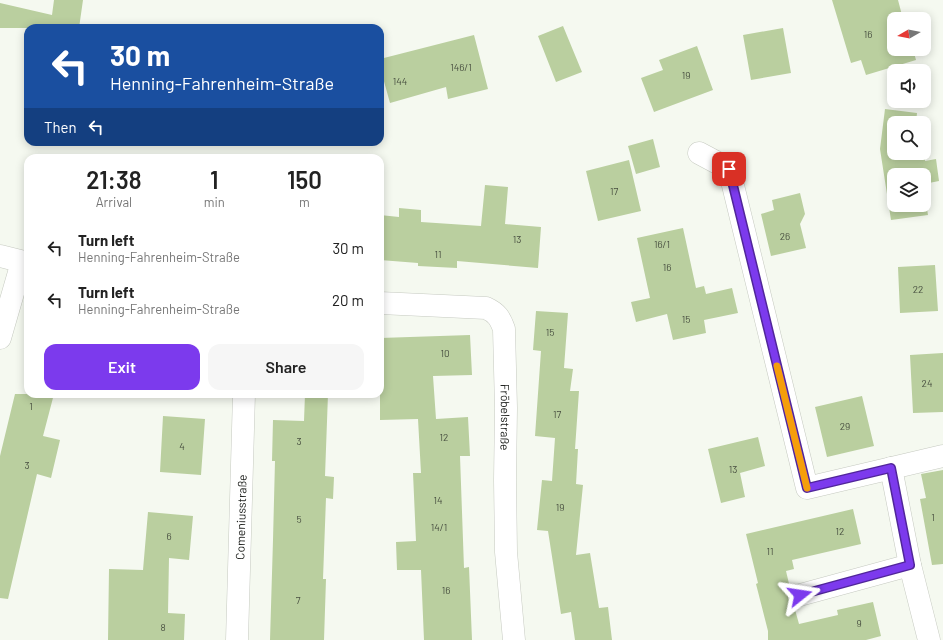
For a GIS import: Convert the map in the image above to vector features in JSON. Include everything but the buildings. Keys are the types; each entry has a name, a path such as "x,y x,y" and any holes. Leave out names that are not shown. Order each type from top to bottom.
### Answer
{"street":[{"path":"699,153 729,169 807,488 943,456"},
{"path":"0,256 24,262"},
{"path":"0,338 24,265"},
{"name":"Fröbelstraße","path":"384,303 486,308 494,312 500,318 504,329 506,552 514,640"},
{"name":"Comeniusstraße","path":"237,640 244,398"},
{"path":"891,468 910,565 929,640"},
{"path":"800,595 910,565"}],"slow traffic":[{"path":"777,366 807,488"}],"route":[{"path":"729,169 807,488 891,468 910,565 800,595"}]}
